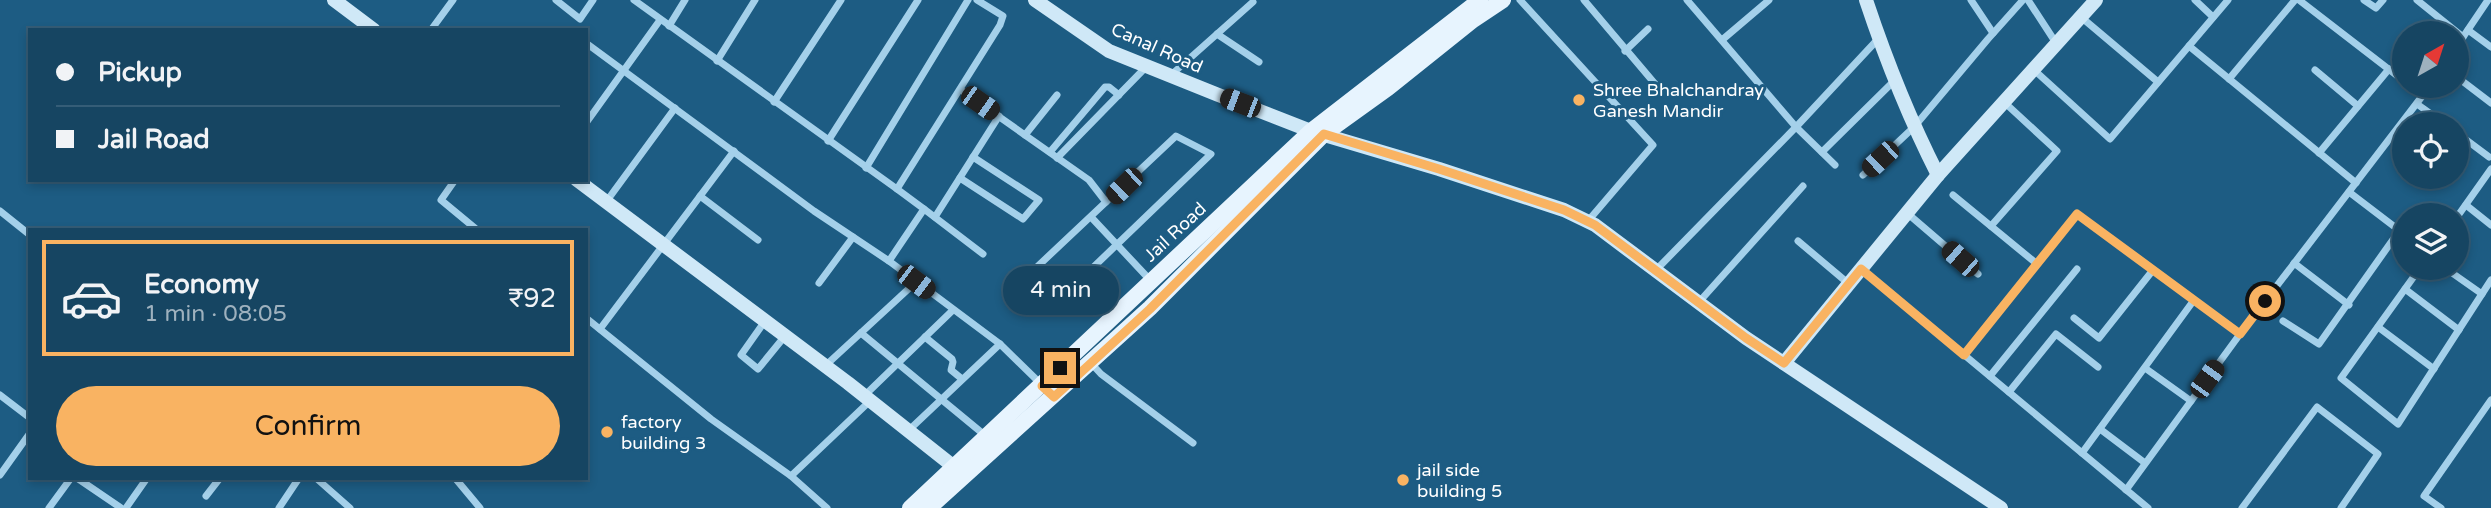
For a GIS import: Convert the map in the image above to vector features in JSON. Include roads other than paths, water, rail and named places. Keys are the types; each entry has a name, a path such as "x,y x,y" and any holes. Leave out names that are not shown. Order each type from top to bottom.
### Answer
{"main road":[{"name":"Jail Road","path":"910,508 934,501 987,437 1048,391 1079,350 1152,281 1317,132 1480,0"},
{"path":"960,471 1048,391 1091,363 1150,309 1317,132 1388,88 1473,20 1503,0"}],"street":[{"path":"334,0 371,28"},
{"path":"432,28 453,0"},
{"path":"556,0 580,19 593,0"},
{"path":"634,0 897,188 984,254"},
{"path":"669,26 685,0"},
{"path":"717,61 755,0"},
{"path":"774,102 841,0"},
{"path":"828,141 918,0"},
{"path":"866,168 968,0"},
{"path":"897,188 1000,25 1003,16 977,0"},
{"name":"Canal Road","path":"1035,0 1109,51 1171,76 1317,132 1464,177 1564,210 1588,221 1784,363 2001,508"},
{"path":"1520,0 1653,145 1588,221"},
{"path":"1584,0 1656,85"},
{"path":"1687,0 1796,127 1835,165"},
{"path":"1722,40 1769,0"},
{"path":"1866,0 1894,80 1938,175"},
{"path":"1971,0 1993,33"},
{"path":"1863,175 1914,127 1993,33 2026,0 2056,43"},
{"path":"1784,363 1938,175 2096,0"},
{"path":"2195,0 2213,17"},
{"path":"2033,69 2110,139 2228,0"},
{"path":"2229,79 2297,0 2392,71"},
{"path":"2364,0 2376,8 2383,0"},
{"path":"2417,0 2448,21"},
{"path":"2469,28 2488,0"},
{"path":"1171,76 1253,2"},
{"path":"2081,16 2158,82"},
{"path":"588,120 660,20"},
{"path":"1625,51 1648,29"},
{"path":"1217,34 1259,62"},
{"path":"2469,35 2491,47"},
{"path":"1656,270 1879,38"},
{"path":"588,44 1000,344 1048,391"},
{"path":"2189,46 2356,183"},
{"path":"1054,155 1147,66"},
{"path":"2319,153 2389,69"},
{"path":"2315,70 2358,106"},
{"path":"1822,152 1894,80"},
{"path":"2469,86 2491,103"},
{"path":"1054,155 1105,87 1119,95"},
{"path":"961,90 1089,180 1106,202"},
{"path":"1025,135 1057,95"},
{"path":"2126,489 2240,334 2421,98"},
{"path":"1991,226 2057,151 2004,101"},
{"path":"2417,104 2428,112"},
{"path":"606,202 675,108"},
{"path":"935,217 999,116"},
{"path":"1021,282 1176,136 1211,155 1080,280"},
{"path":"2469,142 2488,157"},
{"path":"600,329 734,151"},
{"path":"960,178 1023,219 1039,200 973,157"},
{"path":"2467,203 2491,169"},
{"path":"454,182 441,200 475,228"},
{"path":"580,182 960,471"},
{"path":"1699,302 1803,186"},
{"path":"2349,192 2392,221"},
{"path":"1953,195 2037,264"},
{"path":"700,196 758,240"},
{"path":"2469,207 2491,225"},
{"path":"889,261 924,209"},
{"path":"0,211 28,233"},
{"path":"1906,213 1978,274"},
{"path":"1964,355 2077,214 2240,334"},
{"path":"1091,216 1152,281"},
{"path":"819,283 853,237"},
{"path":"1798,240 1849,284"},
{"path":"2283,321 2319,344 2392,244"},
{"path":"2294,263 2349,305"},
{"path":"1861,269 2148,508"},
{"path":"1990,376 2077,269"},
{"path":"2074,318 2099,338 2153,270"},
{"path":"2411,280 2341,378 2398,424 2491,281"},
{"path":"2461,280 2482,295"},
{"path":"825,366 916,282"},
{"path":"2405,289 2459,330"},
{"path":"2082,453 2194,300"},
{"path":"791,476 898,363 953,310"},
{"path":"588,320 711,419 791,476 827,508"},
{"path":"765,321 741,355 758,369 785,336"},
{"path":"2378,327 2434,369"},
{"path":"861,333 987,437"},
{"path":"2009,392 2056,334 2098,367"},
{"path":"925,337 952,359 951,370 962,379"},
{"path":"909,430 1000,344"},
{"path":"1079,350 1101,374 1192,443"},
{"path":"2145,368 2191,401"},
{"path":"0,395 28,416"},
{"path":"2441,508 2424,496 2491,400"},
{"path":"2242,508 2318,407 2378,454 2341,508"},
{"path":"2100,429 2146,463"},
{"path":"0,475 27,443"},
{"path":"49,508 70,480"},
{"path":"80,480 124,508 145,480"},
{"path":"206,496 218,480"},
{"path":"279,508 298,480"},
{"path":"318,480 350,508"},
{"path":"457,480 480,508"}],"place":[{"name":"Shree Bhalchandray Ganesh Mandir","path":"1579,100"},
{"name":"factory building 3","path":"607,432"},
{"name":"jail side building 5","path":"1403,480"}]}
